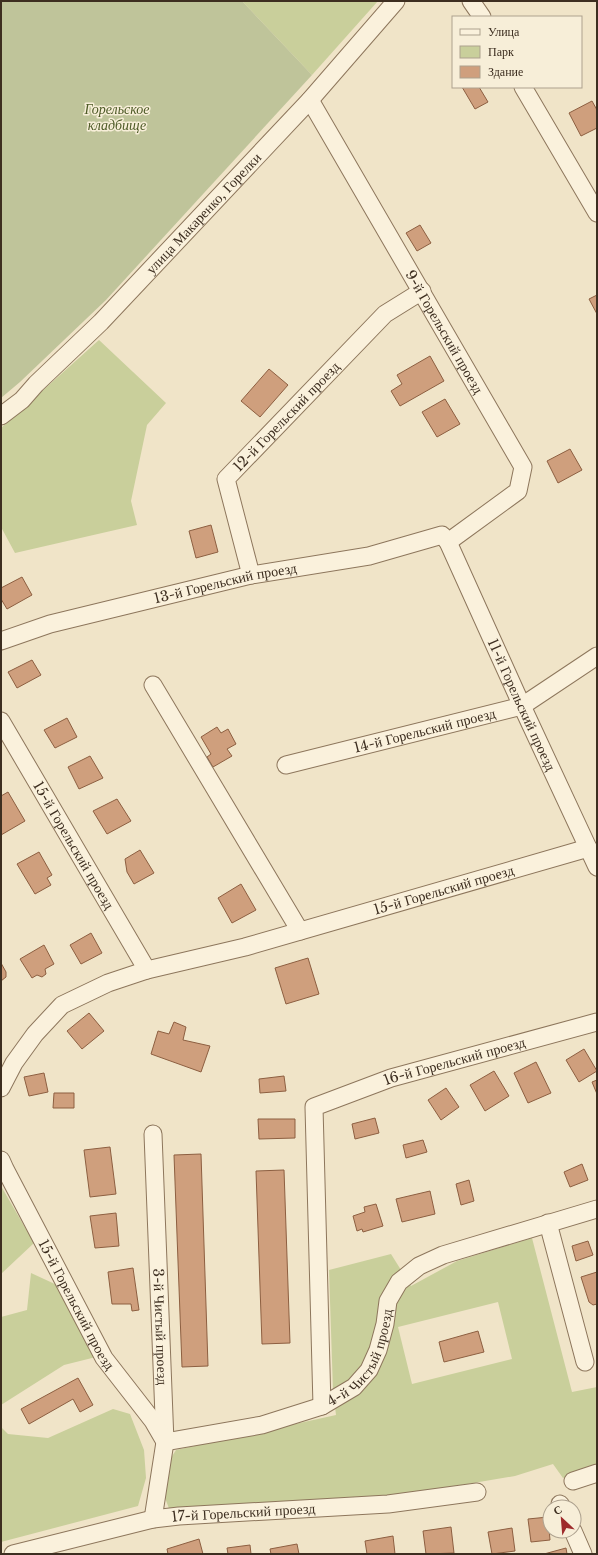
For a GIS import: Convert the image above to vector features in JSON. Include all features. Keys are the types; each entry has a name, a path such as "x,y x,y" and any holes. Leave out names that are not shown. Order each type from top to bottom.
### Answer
{"street":[{"name":"улица Макаренко, Горелки","path":"1,416 22,400 36,384 101,322 310,100 396,1"},
{"path":"471,1 481,16"},
{"path":"524,88 597,213"},
{"name":"9-й Горельский проезд","path":"310,100 523,467 518,491 448,542"},
{"name":"12-й Горельский проезд","path":"251,575 226,479 385,314 422,291"},
{"name":"13-й Горельский проезд","path":"1,641 50,624 251,575 369,556 442,535 448,542"},
{"name":"11-й Горельский проезд","path":"448,542 522,706 597,866"},
{"name":"14-й Горельский проезд","path":"286,765 522,706 597,656"},
{"path":"153,685 300,931"},
{"name":"15-й Горельский проезд","path":"1,721 147,970"},
{"name":"15-й Горельский проезд","path":"1,1088 14,1063 35,1034 62,1005 108,983 147,970 245,947 588,848"},
{"name":"16-й Горельский проезд","path":"322,1406 314,1107 391,1078 597,1022"},
{"name":"3-й Чистый проезд","path":"153,1134 165,1442 153,1520"},
{"name":"15-й Горельский проезд","path":"1,1160 104,1358 153,1421 165,1442"},
{"name":"4-й Чистый проезд","path":"165,1442 262,1425 322,1406 354,1387 369,1370 378,1350 385,1324 388,1301 399,1282 419,1266 444,1255 597,1209"},
{"path":"548,1224 585,1362"},
{"path":"573,1481 597,1472"},
{"name":"17-й Горельский проезд","path":"13,1554 153,1520 179,1516 388,1504 477,1492"},
{"path":"576,1539 583,1554"}],"green space":[{"name":"Горельское кладбище","path":"1,1 242,1 312,75 106,300 20,382 1,398"},
{"path":"242,1 378,1 312,75"},
{"path":"99,340 166,403 147,425 131,501 137,525 15,553 1,527 1,428"},
{"path":"1,1186 34,1243 1,1274"},
{"path":"532,1238 572,1392 597,1387 597,1466 563,1478 553,1464 515,1476 391,1497 170,1511 165,1498 171,1458 176,1450 336,1415 333,1391 329,1270 391,1254 411,1286 457,1261","holes":["498,1302 512,1359 412,1384 398,1327"]},
{"path":"31,1273 57,1285 96,1357 64,1365 1,1405 1,1317 27,1310"},
{"path":"113,1409 130,1414 144,1450 146,1478 138,1506 1,1542 1,1427 8,1434 48,1438"}],"building":[{"path":"463,88 480,88 488,102 475,109"},
{"path":"592,101 597,110 597,128 581,136 569,113"},
{"path":"420,225 431,243 417,251 406,233"},
{"path":"597,295 597,314 589,299"},
{"path":"430,356 444,381 400,406 391,391 402,384 397,375"},
{"path":"269,369 288,385 260,417 241,401"},
{"path":"445,399 460,424 437,437 422,412"},
{"path":"570,449 582,470 558,483 547,461"},
{"path":"211,525 218,552 196,558 189,531"},
{"path":"22,577 32,595 7,609 1,599 1,588"},
{"path":"32,660 41,675 17,688 8,672"},
{"path":"67,718 77,737 55,748 44,730"},
{"path":"217,727 221,733 228,729 236,744 227,749 232,756 213,767 207,757 211,754 201,737"},
{"path":"90,756 103,778 79,789 68,767"},
{"path":"8,792 25,821 1,835 1,796"},
{"path":"117,799 131,821 107,834 93,811"},
{"path":"140,850 154,873 134,884 127,872 125,859"},
{"path":"39,852 52,875 47,878 51,885 35,894 17,864"},
{"path":"241,884 256,910 232,923 218,898"},
{"path":"91,933 102,953 81,964 70,945"},
{"path":"44,945 54,964 45,969 46,974 42,977 37,975 32,978 20,959"},
{"path":"308,958 319,994 286,1004 275,968"},
{"path":"1,963 6,972 6,977 1,981"},
{"path":"89,1013 104,1031 82,1049 67,1031"},
{"path":"174,1022 186,1027 183,1040 210,1046 201,1072 151,1054 158,1031 169,1034"},
{"path":"584,1049 597,1071 579,1082 566,1060"},
{"path":"536,1062 551,1093 528,1103 514,1073"},
{"path":"494,1071 509,1096 485,1111 470,1085"},
{"path":"44,1073 48,1092 29,1096 24,1077"},
{"path":"284,1076 286,1091 260,1093 259,1079"},
{"path":"597,1080 597,1094 592,1082"},
{"path":"446,1088 459,1107 441,1120 428,1100"},
{"path":"54,1093 74,1093 74,1108 53,1108"},
{"path":"375,1118 379,1133 355,1139 352,1124"},
{"path":"258,1119 295,1119 295,1138 259,1139"},
{"path":"423,1140 427,1152 406,1158 403,1145"},
{"path":"110,1147 116,1194 90,1197 84,1150"},
{"path":"201,1154 208,1366 182,1367 174,1155"},
{"path":"582,1164 588,1180 570,1187 564,1172"},
{"path":"284,1170 290,1343 262,1344 256,1171"},
{"path":"469,1180 474,1201 461,1205 456,1184"},
{"path":"430,1191 435,1214 402,1222 396,1199"},
{"path":"376,1204 383,1226 363,1232 362,1229 357,1231 353,1216 365,1212 364,1207"},
{"path":"116,1213 119,1246 95,1248 90,1216"},
{"path":"588,1241 593,1255 576,1261 572,1246"},
{"path":"133,1268 139,1310 132,1311 131,1304 112,1304 108,1272"},
{"path":"597,1272 597,1304 593,1305 589,1302 581,1277"},
{"path":"478,1331 484,1352 444,1362 439,1342"},
{"path":"78,1378 93,1405 80,1412 73,1399 29,1424 21,1409"},
{"path":"542,1518 542,1539 550,1540 531,1542 528,1519"},
{"path":"451,1527 454,1553 426,1554 423,1531"},
{"path":"512,1528 515,1551 492,1554 488,1532"},
{"path":"393,1536 395,1554 367,1554 365,1541"},
{"path":"199,1539 203,1554 168,1554 167,1549"},
{"path":"297,1544 299,1554 271,1554 270,1549"},
{"path":"250,1545 251,1554 228,1554 227,1548"},
{"path":"566,1548 567,1554 544,1554"}]}
